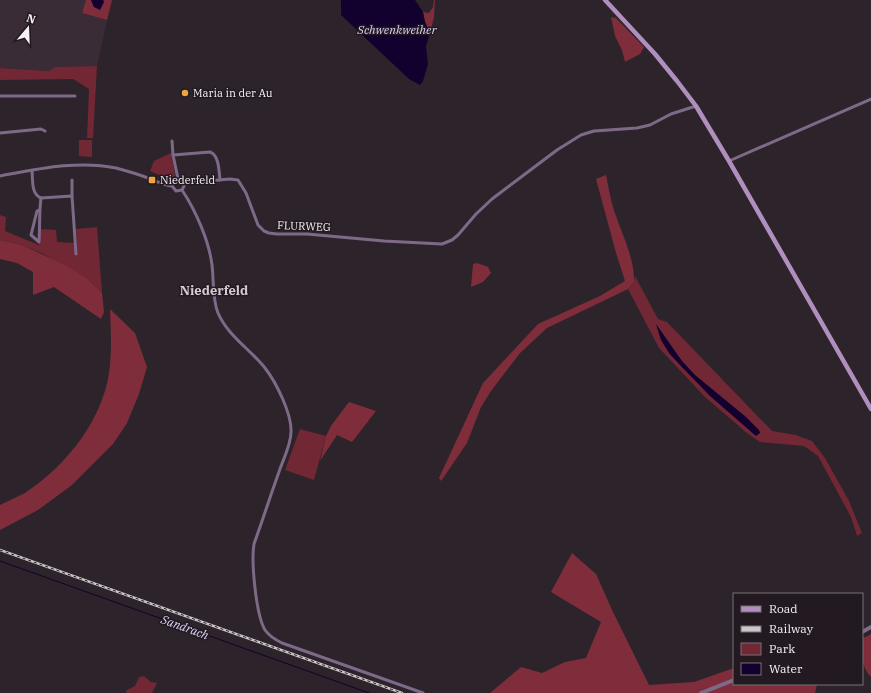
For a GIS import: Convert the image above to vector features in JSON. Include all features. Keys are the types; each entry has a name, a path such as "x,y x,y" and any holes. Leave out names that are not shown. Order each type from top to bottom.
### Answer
{"main road":[{"path":"605,0 655,54 696,106 871,409"}],"street":[{"path":"0,96 76,96"},
{"path":"729,161 871,99"},
{"name":"FLURWEG","path":"184,184 220,180 238,180 241,183 258,225 264,231 269,233 307,234 384,241 442,244 452,240 458,235 476,214 492,199 557,150 581,135 594,131 637,128 650,124 670,114 696,106"},
{"path":"0,133 41,129 45,131"},
{"path":"172,141 173,156 178,180 184,184 182,190"},
{"path":"173,156 213,152 216,158 220,180"},
{"path":"0,176 74,165 103,166 129,172 172,186 176,191 182,190"},
{"path":"32,171 34,194 41,198 72,196"},
{"path":"72,180 76,254"},
{"path":"172,186 174,181 178,180"},
{"path":"182,190 192,206 209,251 212,265 215,302 219,316 230,332 258,360 272,379 282,396 290,425 290,440 254,544 252,555 252,568 265,630 273,638 282,643 423,693"},
{"path":"39,210 37,211 31,235 39,242 41,219 39,210 41,198"},
{"path":"702,693 733,680"}],"shaded area":[{"path":"0,0 86,0 82,13 107,20 97,66 55,67 49,71 0,68"},
{"path":"86,0 91,0 94,7 104,2 103,0 112,0 107,20 82,13"},
{"path":"434,0 434,17 430,33 425,22 423,12 429,13 433,7"},
{"path":"611,17 616,18 644,47 640,54 625,62 622,50 615,36"},
{"path":"606,175 616,216 631,257 634,282 628,289 547,328 520,353 491,391 481,407 467,443 441,481 439,478 483,383 538,324 600,296 625,281 596,179"},
{"path":"0,240 22,245 61,263 87,278 102,293 104,312 101,319 54,287 33,295 33,272 17,263 0,259"},
{"path":"477,263 488,267 491,273 483,282 471,287 473,264"},
{"path":"110,309 135,333 147,367 139,394 127,423 113,444 72,485 38,510 0,530 0,505 25,493 51,473 74,449 92,421 108,381 111,350"},
{"path":"349,402 376,411 352,442 337,435 320,461 326,436 331,426"},
{"path":"572,553 596,574 649,685 694,682 733,668 733,685 817,685 815,693 490,693 521,667 542,673 565,662 586,658 601,622 551,592"},
{"path":"871,634 871,677 867,673 863,664 863,638"}],"green space":[{"path":"97,66 93,138 87,138 89,89 73,79 0,80 0,68 49,71 55,67"},
{"path":"79,140 92,140 92,157 79,156"},
{"path":"171,153 175,176 171,180 150,171 154,161"},
{"path":"0,215 6,217 5,231 39,245 41,229 56,230 57,242 77,243 76,229 97,227 102,293 87,278 41,253 22,245 0,240"},
{"path":"635,276 658,319 667,322 772,431 796,435 812,441 825,458 849,501 862,533 857,536 851,517 818,456 804,446 760,442 747,433 705,397 659,348 628,289 634,282"},
{"path":"300,429 326,436 314,480 285,470"},
{"path":"144,676 151,682 157,683 152,693 126,693 127,690 135,686 139,677"}],"water":[{"path":"91,0 103,0 104,2 100,10 94,7"},
{"name":"Schwenkweiher","path":"341,0 415,0 423,12 425,22 430,33 426,46 428,64 423,81 420,85 409,79 341,15"},
{"path":"656,324 682,361 695,375 746,417 759,430 760,433 756,436 710,396 680,365 669,353 661,340"}],"waterway":[{"name":"Sandrach","path":"0,561 369,693"}],"railway":[{"path":"0,550 402,693"}],"place":[{"name":"Maria in der Au","path":"185,93"},
{"name":"Niederfeld","path":"152,180"}],"district":[{"name":"Niederfeld","path":"214,290"}]}
